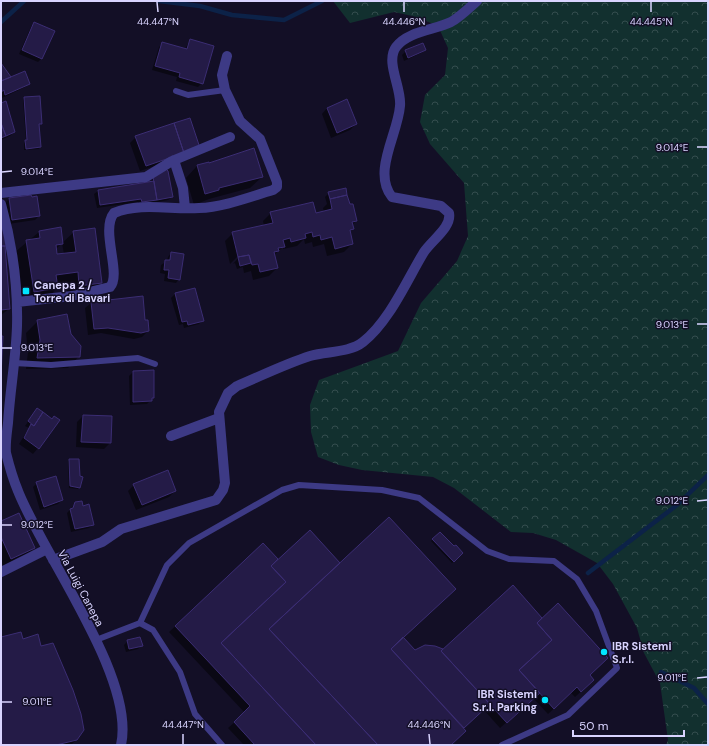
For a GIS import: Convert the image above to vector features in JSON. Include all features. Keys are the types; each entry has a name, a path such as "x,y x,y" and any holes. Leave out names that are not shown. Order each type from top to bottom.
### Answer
{"street":[{"path":"53,560 102,542 121,529 216,500 223,490 225,476 219,418 222,403 228,393 237,386 311,356 349,349 362,344 371,336 389,312 428,245 449,223 449,212 446,208 397,199 390,194 386,185 387,158 398,120 400,104 399,88 392,57 397,47 401,43 412,36 451,22 477,1"},
{"path":"17,302 72,296 110,287 112,284 113,273 109,231 111,217 119,211 166,206 198,209 217,206 273,190 277,186 277,182 260,139 240,121 225,90 222,75 227,56"},
{"path":"1,193 146,177 174,160 230,137"},
{"path":"174,160 183,188 185,208"},
{"name":"Via Luigi Canepa","path":"1,204 7,226 17,302 14,363 6,451 18,491 47,549 96,640 113,684 122,713 124,729 121,745"},
{"path":"171,436 219,418"},
{"path":"1,572 47,549"}],"lane":[{"path":"176,91 188,95 225,90"},
{"path":"14,363 51,365 138,358 155,364"},
{"path":"96,640 140,623 167,565 189,543 282,490 299,485 382,490 419,498 487,551 509,558 554,561 577,579 596,611 617,668 568,715 502,745"},
{"path":"140,623 153,630 180,672 195,714 222,745"}],"green space":[{"path":"333,1 708,1 708,745 666,745 668,740 660,683 644,653 637,628 613,584 597,563 556,540 533,533 511,532 454,488 433,477 362,470 339,465 318,457 311,432 310,405 319,380 398,351 421,303 457,261 468,236 464,183 430,144 420,122 425,95 445,75 448,48 438,26 417,17 394,12 350,23"}],"building":[{"path":"34,22 55,31 42,59 22,50"},
{"path":"190,39 214,46 203,84 179,77 180,73 155,66 162,42 187,49"},
{"path":"423,43 426,50 408,58 405,50"},
{"path":"1,63 11,77 1,81"},
{"path":"25,71 30,84 5,95 4,90 1,92 1,81"},
{"path":"40,96 42,124 39,124 41,147 26,149 25,140 27,140 24,97"},
{"path":"347,99 357,124 337,133 327,108"},
{"path":"6,101 15,132 6,136 1,123 1,103"},
{"path":"190,118 200,148 184,153 174,123"},
{"path":"1,123 6,136 1,138"},
{"path":"174,123 184,153 146,166 135,136"},
{"path":"254,148 263,177 219,188 219,190 205,194 197,165 209,163"},
{"path":"166,169 168,171 173,197 157,200 153,177"},
{"path":"154,181 157,200 142,202 141,199 100,205 98,190"},
{"path":"346,188 347,195 330,199 328,192"},
{"path":"31,195 32,197 37,196 40,216 12,220 9,198"},
{"path":"347,195 350,204 353,204 357,221 352,222 354,229 350,230 353,244 335,249 332,237 321,240 320,235 313,237 312,232 305,234 306,238 291,242 290,238 283,240 285,247 278,248 279,251 274,252 278,268 260,272 258,264 252,265 249,255 238,257 232,232 273,223 270,212 313,202 316,213 332,209 330,199"},
{"path":"2,226 8,246 1,246"},
{"path":"61,227 63,244 56,245 57,254 76,252 73,231 95,228 102,283 79,286 78,272 56,275 58,288 34,292 26,240 40,238 39,231"},
{"path":"1,246 5,246 10,309 1,310"},
{"path":"171,252 184,254 180,280 168,278 169,270 164,270 165,260 170,260"},
{"path":"249,255 251,263 240,266 238,257"},
{"path":"195,288 204,321 188,325 187,321 182,322 175,293"},
{"path":"143,296 145,320 148,320 149,331 141,333 108,328 94,329 91,302"},
{"path":"67,314 71,334 81,346 80,357 37,358 40,340 37,320"},
{"path":"1,336 3,336 1,376"},
{"path":"154,370 154,398 152,398 152,401 133,402 133,371"},
{"path":"37,408 43,412 34,426 28,421"},
{"path":"43,412 52,419 54,416 60,420 39,449 24,438 31,424 34,426"},
{"path":"83,415 112,416 111,443 81,442"},
{"path":"69,459 79,459 80,476 83,477 80,488 70,486"},
{"path":"168,470 176,491 142,505 133,484"},
{"path":"56,476 63,500 44,507 36,482"},
{"path":"82,501 83,506 89,504 94,525 75,529 70,509 73,508 75,502"},
{"path":"19,513 35,548 11,559 1,537 1,521"},
{"path":"389,517 456,589 391,649 466,731 451,745 378,745 269,629"},
{"path":"310,530 340,563 269,629 378,745 316,745 221,643 286,582 271,566"},
{"path":"440,532 463,553 454,562 432,539"},
{"path":"263,543 278,559 271,566 286,582 221,643 316,745 255,745 234,722 250,706 175,626"},
{"path":"513,585 542,618 537,623 552,640 519,670 540,693 507,723 441,651"},
{"path":"558,603 608,658 590,675 594,680 581,692 577,687 554,709 519,670 552,640 537,623"},
{"path":"21,632 23,639 38,634 41,646 53,643 73,690 81,714 84,730 77,740 56,745 1,745 1,637"},
{"path":"140,637 143,646 129,649 127,640"},
{"path":"403,637 415,650 425,645 443,649 441,651 490,704 464,728 391,649"}],"waterway":[{"path":"1,22 24,1"},
{"path":"159,1 200,6 232,15 284,20 322,1"},
{"path":"588,573 677,505 708,475"},
{"path":"661,672 694,688 708,704"}],"place":[{"name":"Canepa 2 / Torre di Bavari","path":"26,291"},
{"name":"IBR Sistemi S.r.l.","path":"604,652"},
{"name":"IBR Sistemi S.r.l. Parking","path":"545,700"}]}
